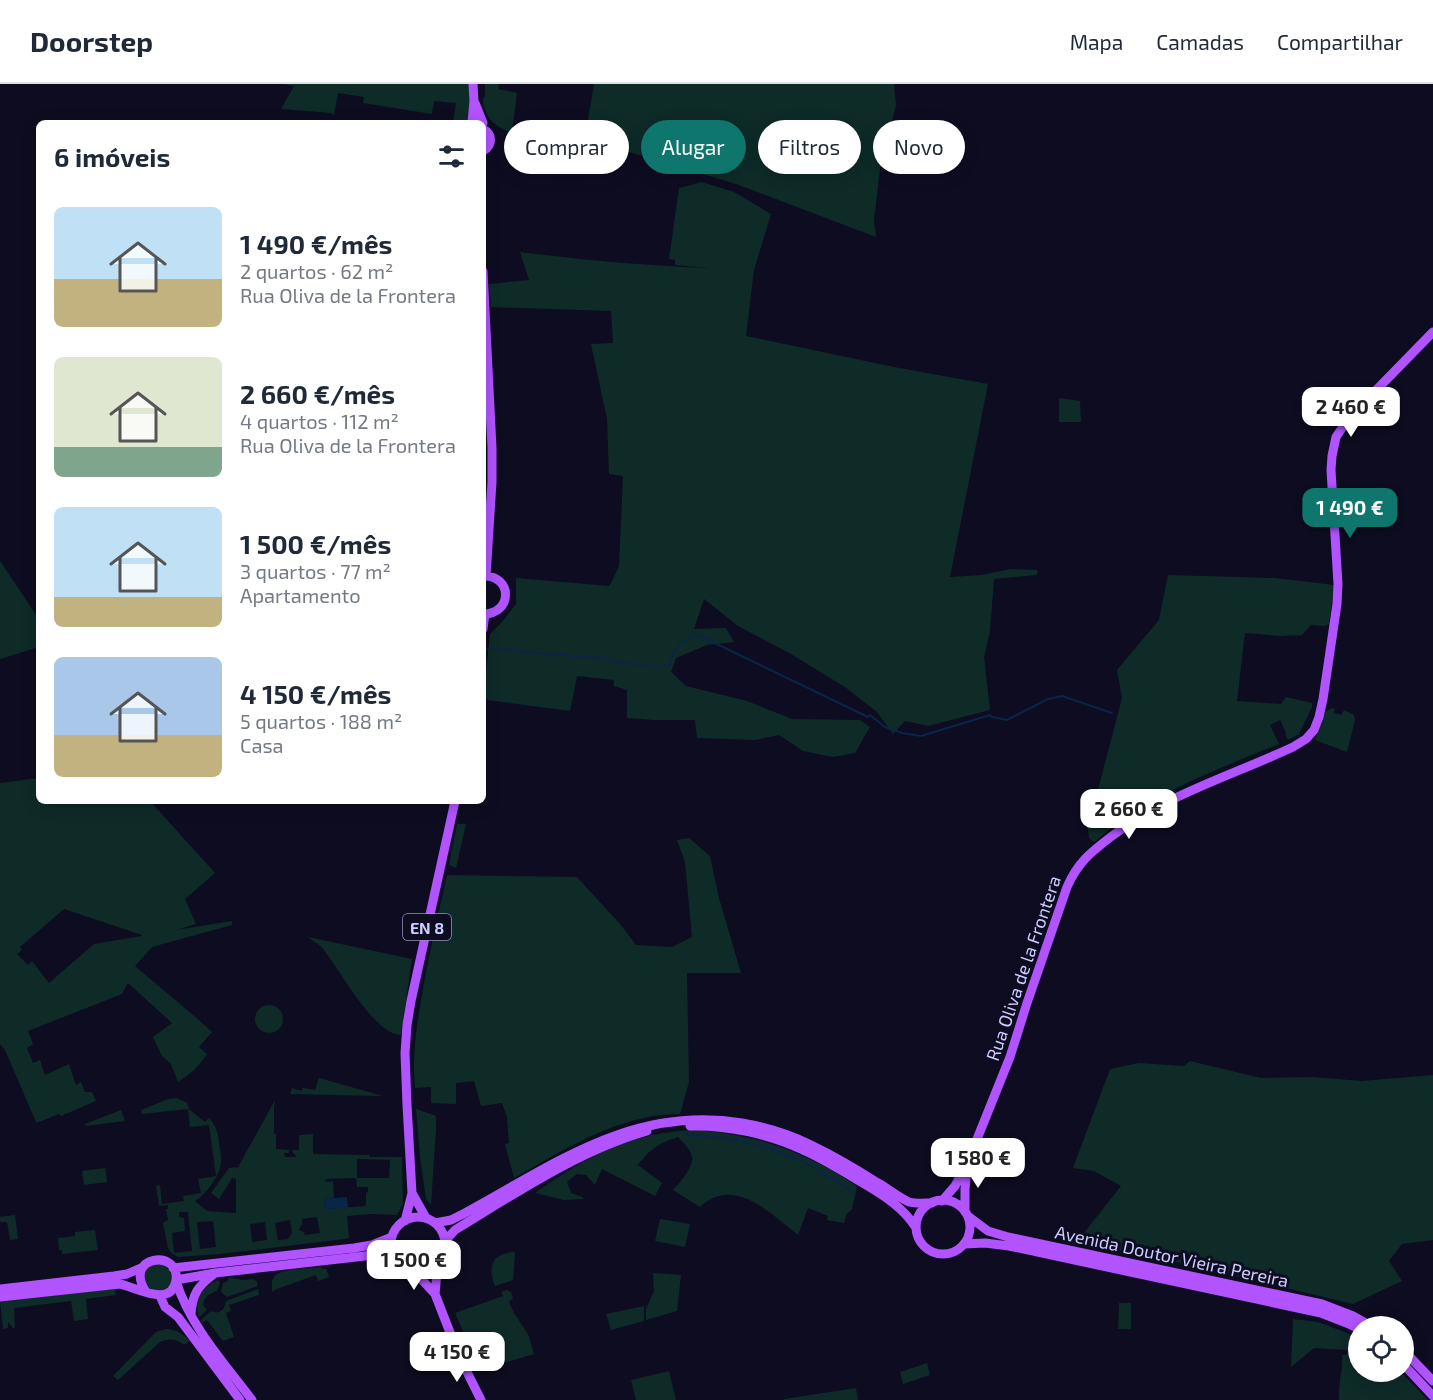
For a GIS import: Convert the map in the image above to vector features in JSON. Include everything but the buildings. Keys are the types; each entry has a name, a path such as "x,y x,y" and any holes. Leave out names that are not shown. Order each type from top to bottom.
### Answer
{"main road":[{"path":"472,120 473,84"},
{"path":"474,100 482,120"},
{"path":"486,129 491,139 486,150"},
{"path":"486,330 492,482 486,552"},
{"name":"Rua Oliva de la Frontera","path":"937,1202 955,1186 968,1164 1010,1058 1067,887 1079,864 1098,846 1144,814 1189,790 1293,747 1306,739 1314,730 1321,709 1338,594 1339,575 1331,470 1332,449 1344,425 1433,332"},
{"path":"486,576 496,578 506,594 502,606 497,611 486,614"},
{"name":"EN 8","path":"393,1237 397,1227 405,1221 412,1193 406,1085 407,1026 455,804"},
{"path":"405,1221 415,1217 451,1220 600,1140 642,1126 681,1120 711,1119 734,1122 788,1135 836,1157 910,1202 937,1202 952,1202 962,1208 966,1214 970,1231 964,1244 951,1253 936,1253 927,1248 917,1235 917,1222 922,1211 937,1202"},
{"path":"435,1294 438,1262 444,1252 445,1241 455,1230 562,1167 615,1141 646,1131 678,1126 697,1125 737,1130 777,1139 804,1150 881,1194 904,1211 916,1228"},
{"name":"Rua Oliva de la Frontera","path":"966,1214 964,1189 968,1164"},
{"name":"EN 8","path":"412,1193 442,1232 445,1241"},
{"name":"Avenida Doutor Vieira Pereira","path":"966,1214 988,1231 1008,1238 1322,1305 1353,1316"},
{"path":"173,1268 354,1248 376,1244 393,1237 392,1247 395,1257 402,1265 412,1269 426,1269 438,1262"},
{"name":"Avenida Doutor Vieira Pereira","path":"964,1244 985,1243 1009,1246 1321,1313 1348,1324"},
{"path":"176,1280 215,1273 374,1254 395,1257"},
{"path":"0,1289 127,1274 152,1260 166,1261 176,1274 179,1292 191,1317 252,1400"},
{"path":"143,1267 140,1280 146,1293"},
{"path":"412,1269 435,1294 460,1358 481,1400"},
{"path":"191,1317 192,1303 198,1288 215,1273"},
{"path":"0,1297 120,1284 152,1296 160,1296 170,1291 176,1280"},
{"path":"160,1296 165,1307 178,1317 240,1400"},
{"path":"1414,1361 1433,1381"},
{"path":"1414,1376 1433,1396"}],"green space":[{"path":"282,84 470,84 471,105 468,120 453,120 456,103 434,101 432,114 363,103 364,97 338,93 334,115 281,109 294,86"},
{"path":"485,84 499,84 498,89 517,93 514,120 504,120 504,129 491,121 488,116 483,99"},
{"path":"594,84 894,84 896,105 892,120 873,120 873,174 879,174 874,220 876,237 736,184 703,174 746,174 746,120 641,120 641,156 629,152 629,120 588,120"},
{"path":"702,182 734,192 771,214 754,270 746,336 988,384 950,577 982,575 1010,569 1038,570 1037,575 994,579 990,631 984,657 990,710 928,726 905,721 893,734 877,712 845,687 791,654 738,626 704,599 694,629 726,628 734,642 707,645 676,658 671,672 686,686 747,701 792,719 860,720 870,727 855,753 833,757 803,751 779,735 755,740 697,738 695,720 627,718 627,690 614,686 614,680 577,676 570,711 487,700 486,673 490,634 516,604 516,578 609,586 619,566 623,476 609,474 607,419 591,344 613,343 611,311 491,307 489,284 529,280 520,252 663,266 711,268 675,265 675,260 669,259 679,188"},
{"path":"1059,398 1080,401 1081,422 1059,422"},
{"path":"0,561 36,615 36,648 0,659"},
{"path":"1168,575 1275,578 1334,585 1329,624 1311,625 1302,635 1245,633 1237,701 1281,704 1286,697 1312,703 1312,707 1299,734 1288,740 1280,720 1270,725 1279,744 1206,774 1152,801 1130,814 1094,842 1089,838 1088,828 1122,698 1117,670 1159,620"},
{"path":"1332,708 1335,709 1334,713 1341,715 1344,710 1354,715 1355,720 1347,752 1315,740 1325,712"},
{"path":"36,778 36,804 153,804 215,873 185,899 196,924 176,930 232,921 232,925 152,947 135,966 212,1032 199,1047 207,1054 204,1059 178,1082 171,1064 162,1056 153,1037 172,1023 128,983 122,994 28,1031 33,1044 27,1048 33,1063 40,1060 45,1075 69,1064 76,1085 81,1082 85,1092 92,1092 96,1101 61,1116 59,1114 36,1122 5,1050 0,1044 0,783","holes":["64,909 142,936 94,944 49,983 32,961 28,965 17,954 22,950 20,947"]},
{"path":"457,824 466,824 456,868 449,865"},
{"path":"689,838 710,856 719,898 741,973 687,973 689,1082 680,1114 648,1117 610,1128 577,1143 514,1178 505,1144 509,1143 507,1117 502,1103 481,1106 474,1081 456,1083 456,1104 431,1103 431,1087 415,1088 414,1055 418,1023 447,875 577,877 636,945 672,947 692,937 685,862 677,840"},
{"path":"308,937 412,959 401,1035 390,1032 368,1013 323,949"},
{"path":"269,1005 279,1009 283,1019 279,1029 269,1033 259,1029 255,1019 259,1009"},
{"path":"1190,1061 1261,1078 1313,1077 1362,1081 1433,1075 1433,1240 1402,1244 1389,1261 1402,1281 1353,1304 1181,1263 1076,1243 1121,1186 1094,1171 1073,1168 1110,1069 1139,1063 1184,1066"},
{"path":"319,1078 383,1096 290,1094 292,1088 301,1091 303,1088 315,1090"},
{"path":"177,1098 187,1103 189,1109 205,1122 209,1118 217,1130 221,1156 220,1168 218,1174 212,1184 195,1201 207,1211 236,1213 236,1179 232,1178 219,1199 211,1193 229,1168 236,1167 237,1169 275,1100 276,1149 289,1150 289,1153 284,1153 285,1157 296,1157 292,1150 299,1150 299,1135 313,1134 313,1154 402,1157 403,1204 397,1215 347,1216 349,1238 345,1239 178,1257 168,1248 163,1223 168,1220 166,1209 168,1205 159,1206 156,1186 160,1185 162,1204 184,1201 183,1196 201,1193 198,1179 216,1176 209,1125 190,1127 188,1109 142,1114 141,1110 168,1099","holes":["357,1159 390,1160 389,1178 357,1178","356,1178 357,1187 368,1187 366,1206 325,1209 324,1199 334,1198 333,1181 326,1182 325,1179","179,1212 188,1212 192,1251 174,1253 172,1233 185,1231 184,1218 179,1217","317,1217 320,1233 305,1235 299,1230 302,1219","290,1220 292,1233 288,1239 278,1240 275,1223","213,1221 216,1247 200,1249 197,1222","265,1222 267,1240 252,1242 250,1224"]},
{"path":"416,1109 436,1116 431,1205 426,1199"},
{"path":"121,1110 125,1121 86,1126 85,1124"},
{"path":"691,1130 757,1140 818,1163 857,1186 852,1209 846,1215 844,1223 827,1220 828,1216 808,1208 798,1235 764,1208 739,1196 726,1195 713,1198 700,1207 673,1190 686,1174 692,1161 690,1151 678,1137 655,1147 638,1165 662,1183 655,1196 602,1169 595,1185 586,1175 577,1174 567,1182 571,1193 584,1199 564,1200 535,1193 578,1165 623,1143 657,1134"},
{"path":"105,1168 107,1182 84,1185 82,1171"},
{"path":"15,1215 18,1239 10,1240 7,1222 0,1222 0,1217"},
{"path":"660,1219 690,1224 685,1247 655,1241"},
{"path":"95,1230 98,1250 62,1254 62,1250 59,1250 58,1238 75,1236 75,1232"},
{"path":"515,1252 513,1280 495,1286 492,1272 493,1262 501,1255"},
{"path":"158,1264 168,1268 172,1278 168,1288 158,1292 148,1288 144,1278 148,1268"},
{"path":"326,1268 329,1277 318,1281 316,1275 272,1291 272,1280 277,1274 296,1269"},
{"path":"653,1273 681,1275 677,1311 646,1320 646,1309 654,1291"},
{"path":"229,1277 242,1280 254,1279 258,1286 227,1297 221,1292 223,1283 228,1281"},
{"path":"218,1280 220,1282 217,1291 206,1298 203,1305 207,1310 199,1317 197,1305 200,1295 207,1286"},
{"path":"115,1289 116,1295 86,1299 88,1319 74,1321 71,1301 14,1308 15,1328 8,1322 8,1328 3,1329 0,1301"},
{"path":"258,1289 259,1295 229,1305 231,1311 226,1313 234,1337 223,1341 207,1320 202,1323 201,1320 211,1311 221,1311 226,1301"},
{"path":"507,1290 511,1292 513,1298 509,1302 528,1334 534,1354 480,1370 455,1313 503,1296 501,1292"},
{"path":"1119,1303 1131,1303 1131,1329 1118,1329"},
{"path":"644,1306 644,1321 611,1330 606,1314"},
{"path":"1293,1319 1318,1322 1348,1334 1348,1382 1411,1382 1428,1400 1339,1400 1342,1355 1347,1355 1347,1350 1314,1348 1291,1367"},
{"path":"166,1329 179,1332 190,1341 184,1345 173,1340 160,1342 118,1380 113,1376 156,1332"},
{"path":"927,1363 930,1375 903,1384 900,1372"},
{"path":"669,1371 676,1400 636,1400 631,1380"},
{"path":"856,1388 858,1400 784,1400 784,1399"}],"water":[{"path":"347,1197 348,1208 325,1209 324,1199"}],"waterway":[{"path":"488,649 607,658 610,661 669,666 680,644 696,634 868,717 870,715 885,727 921,736 990,715 1007,720 1048,699 1062,696 1112,713"},
{"path":"685,1135 733,1140 775,1151 815,1168 855,1194"}]}
